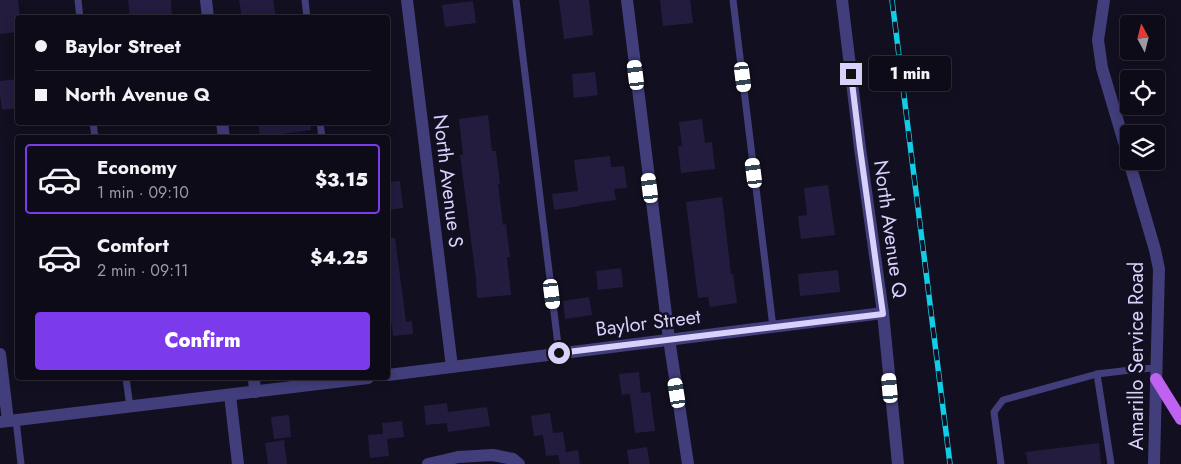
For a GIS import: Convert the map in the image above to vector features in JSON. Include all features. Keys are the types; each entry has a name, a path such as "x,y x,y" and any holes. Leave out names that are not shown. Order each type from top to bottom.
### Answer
{"main road":[{"path":"1156,374 1181,419"}],"street":[{"path":"206,0 208,15"},
{"name":"North Avenue S","path":"407,0 452,367"},
{"path":"627,0 669,339 688,464"},
{"name":"North Avenue Q","path":"842,0 883,314 898,464"},
{"name":"Amarillo Service Road","path":"1104,0 1098,40 1102,68 1120,129"},
{"name":"Amarillo Service Road","path":"1132,170 1159,269 1154,464"},
{"name":"Baylor Street","path":"390,375 883,314"},
{"path":"0,354 8,421 343,380"},
{"path":"254,380 255,392"},
{"path":"230,395 238,464"},
{"path":"428,464 458,458 493,455 513,460 519,464"}],"lane":[{"path":"78,0 80,15"},
{"path":"305,0 307,15"},
{"path":"516,0 559,353"},
{"path":"733,0 773,327"},
{"path":"1001,464 994,412 1003,400 1097,374 1139,369 1156,374"},
{"path":"1097,374 1111,464"},
{"path":"126,380 130,406"},
{"path":"8,421 21,464"}],"building":[{"path":"0,0 18,0 20,15 15,15 15,32 0,34"},
{"path":"128,0 171,0 172,15 130,15"},
{"path":"239,0 273,0 276,15 242,15"},
{"path":"559,0 589,0 593,35 564,39"},
{"path":"660,0 690,0 693,23 663,26"},
{"path":"473,1 476,23 445,27 442,5"},
{"path":"595,72 598,95 574,98 572,74"},
{"path":"15,79 15,108 2,110 0,81"},
{"path":"488,115 492,151 496,151 503,225 506,224 510,257 507,257 511,295 477,298 460,155 463,155 459,119"},
{"path":"702,119 705,143 712,142 715,169 681,173 678,146 682,146 679,122"},
{"path":"258,125 311,125 311,130 282,135 260,135"},
{"path":"610,156 611,167 624,166 627,188 614,189 616,200 554,210 552,194 578,191 574,160"},
{"path":"400,181 403,208 390,210 390,182"},
{"path":"828,185 835,235 801,239 798,216 807,215 804,188"},
{"path":"722,197 731,274 733,274 737,303 710,307 708,297 698,298 686,202"},
{"path":"390,238 395,238 406,322 412,321 413,334 393,336 390,312"},
{"path":"621,268 623,287 598,290 596,271"},
{"path":"838,270 840,292 800,296 798,274"},
{"path":"589,297 592,315 565,319 563,301"},
{"path":"639,372 641,393 650,392 655,431 635,433 630,394 622,395 619,374"},
{"path":"447,403 448,412 487,407 490,426 448,432 447,423 426,425 424,406"},
{"path":"550,413 553,433 563,432 566,452 578,450 580,464 560,464 558,455 546,456 543,435 534,436 531,416"},
{"path":"289,415 291,437 274,439 271,417"},
{"path":"402,421 404,437 387,439 389,456 370,458 368,435 383,434 382,423"},
{"path":"284,440 287,464 268,464 265,443"},
{"path":"1099,443 1101,464 1028,464 1026,452"},
{"path":"647,447 650,464 629,464 627,450"}],"railway":[{"path":"892,0 950,464"}],"route":[{"path":"559,353 883,314 851,74"}]}
